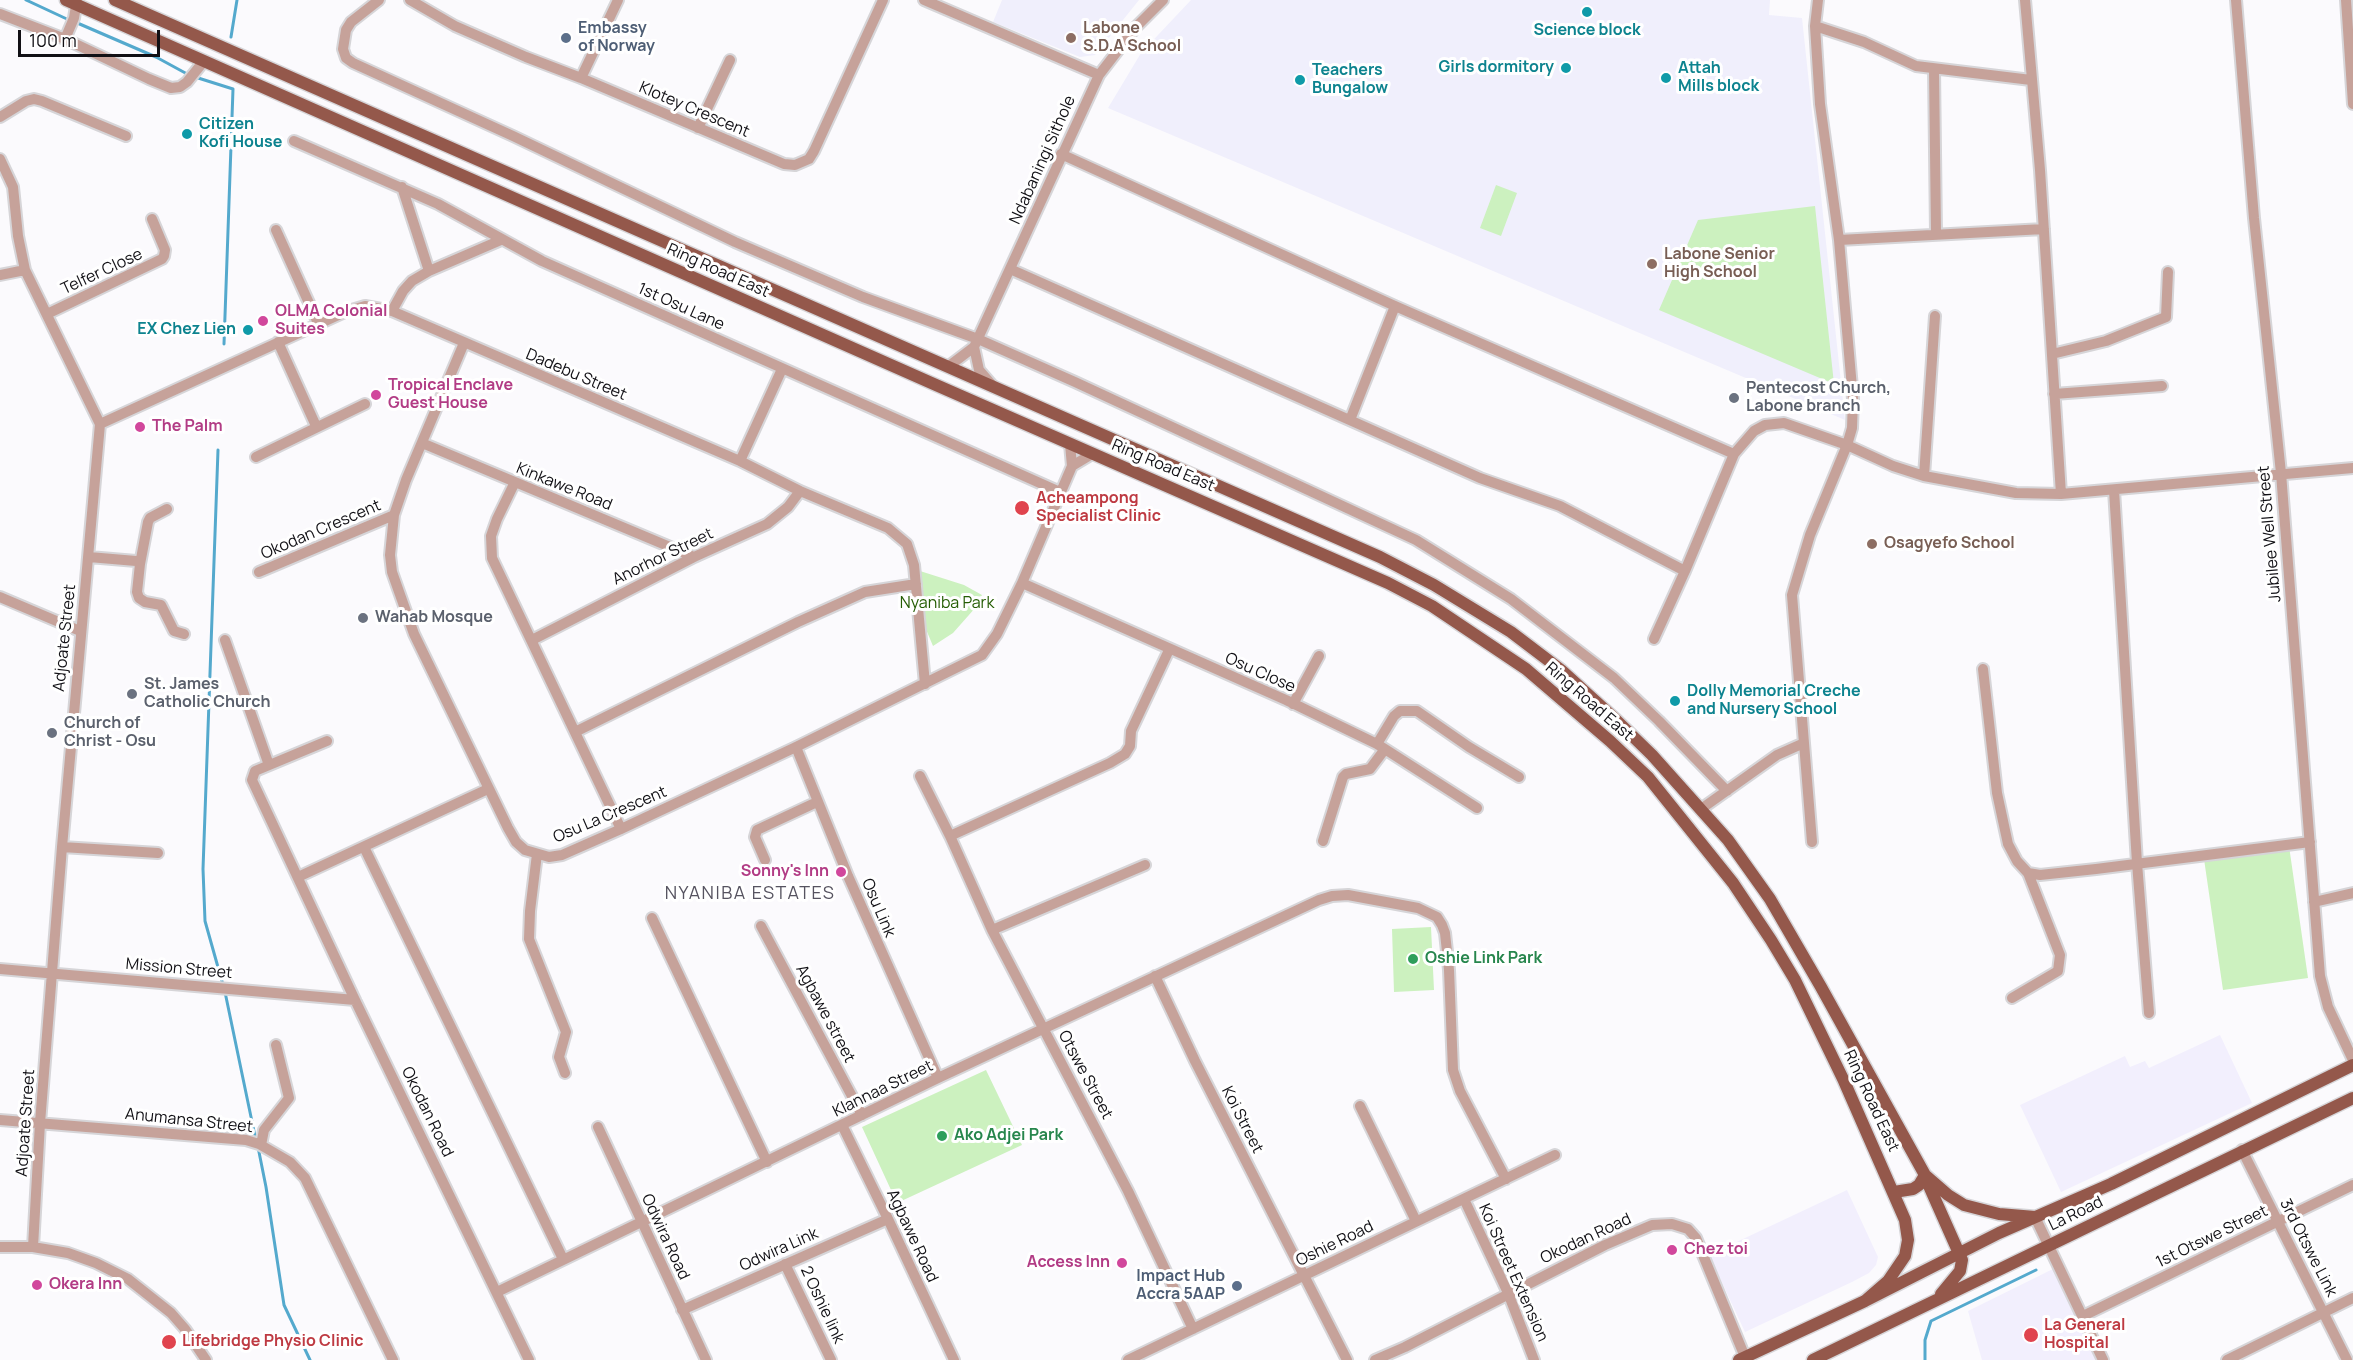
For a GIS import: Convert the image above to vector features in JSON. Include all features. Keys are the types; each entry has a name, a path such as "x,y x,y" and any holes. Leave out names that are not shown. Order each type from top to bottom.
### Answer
{"main road":[{"name":"Ring Road East","path":"115,0 1360,548 1434,585 1511,632 1561,670 1652,755 1728,840 1770,899 1925,1175 1948,1195 1964,1205 1999,1214 2035,1217"},
{"name":"Ring Road East","path":"73,1 391,145 1412,594 1509,658 1570,706 1648,777 1733,883 1772,939 1795,980 1844,1081 1905,1220 1908,1240 1905,1256 1888,1281 1865,1301"},
{"path":"391,145 399,126"},
{"path":"1570,706 1574,696 1583,690"},
{"name":"La Road","path":"1742,1359 1865,1301 1958,1253 2111,1184 2353,1063"},
{"name":"La Road","path":"1813,1360 2353,1098"},
{"path":"1894,1192 1913,1189 1919,1185 1925,1175"},
{"path":"1925,1175 1962,1260 1960,1271 1934,1301"}],"street":[{"path":"380,0 351,22 346,30 343,49 346,58 353,63 735,242 863,297 1075,382 1416,540 1511,598 1614,678 1727,791"},
{"name":"Klotey Crescent","path":"410,0 455,26 526,57 784,164 795,165 809,159 835,108 883,0"},
{"path":"581,78 618,0"},
{"path":"924,0 1099,75"},
{"name":"Ndabaningi Sithole","path":"949,366 976,343 1099,75 1136,27 1163,0"},
{"path":"1812,842 1792,595 1810,535 1847,445 1852,428 1853,399 1839,240 1820,104 1815,26 1818,0"},
{"path":"2025,0 2044,229 2061,494"},
{"name":"Jubilee Well Street","path":"2236,0 2254,218 2281,473 2319,976 2328,1007 2353,1063"},
{"path":"2346,0 2353,104"},
{"path":"65,39 72,22 73,1"},
{"path":"0,14 65,39 149,80 171,88 180,87 187,82 204,62"},
{"path":"1815,26 1864,42 1916,66 2031,80"},
{"path":"698,128 730,60"},
{"path":"1934,69 1936,233"},
{"path":"0,117 26,101 42,100 126,136"},
{"name":"1st Osu Lane","path":"294,141 471,220 501,240 542,261 1060,492"},
{"path":"1061,154 1395,306 1734,454"},
{"path":"0,159 13,187 21,257 25,270 100,424"},
{"path":"402,188 429,271"},
{"name":"Telfer Close","path":"47,314 162,259 165,256 165,250 152,219"},
{"path":"1839,240 2044,229"},
{"path":"276,230 318,323"},
{"path":"392,312 403,291 412,281 429,271 501,240"},
{"path":"1011,269 1480,478 1560,506 1685,571"},
{"path":"0,274 25,270"},
{"path":"2052,354 2096,345 2166,317 2168,272"},
{"name":"Dadebu Street","path":"100,424 318,323 365,306 392,312 740,461 800,491 888,528 907,544 914,565 925,684"},
{"path":"1350,420 1395,306"},
{"path":"1924,476 1935,316"},
{"path":"278,342 316,426"},
{"name":"Osu La Crescent","path":"464,343 406,480 394,515 390,555 396,588 414,634 488,789 516,842 525,850 549,857 562,855 621,829 796,747 982,655 997,634 1022,583 1072,466 1070,444"},
{"path":"976,343 975,360 979,370 993,385"},
{"path":"740,461 782,369"},
{"path":"2054,393 2162,386"},
{"path":"256,456 365,404"},
{"path":"1654,639 1734,454 1754,431 1765,425 1784,423 1924,476 2016,493 2061,494 2353,468"},
{"name":"Adjoate Street","path":"33,1247 40,1123 62,847 100,424"},
{"name":"Kinkawe Road","path":"422,443 514,484 694,557"},
{"path":"1072,466 1092,454"},
{"path":"514,484 491,536 492,558 621,829"},
{"path":"2114,490 2137,862 2149,1013"},
{"name":"Anorhor Street","path":"532,640 694,557 767,524 788,507 800,491"},
{"path":"167,509 150,518 148,522 137,592 145,602 161,605 174,631 184,634"},
{"name":"Okodan Crescent","path":"259,572 394,515"},
{"path":"88,557 136,561 140,564"},
{"name":"Osu Close","path":"1022,583 1293,704 1381,747 1477,808"},
{"path":"575,732 798,622 865,592 916,584"},
{"path":"0,597 80,631"},
{"path":"225,640 269,765 327,741"},
{"path":"950,836 1125,754 1130,746 1131,730 1169,650"},
{"path":"1293,704 1320,656"},
{"path":"1983,669 1997,793 2008,844 2017,861 2028,873 2060,956 2058,971 2012,998"},
{"path":"1323,841 1343,777 1346,774 1370,769 1394,716 1400,711 1417,711 1469,747 1519,777"},
{"path":"1701,809 1777,755 1804,743"},
{"name":"Osu Link","path":"796,747 817,802 938,1078"},
{"name":"Okodan Road","path":"269,765 255,771 252,780 355,1000 529,1360"},
{"name":"Otswe Street","path":"920,776 992,930 1128,1191 1193,1329"},
{"path":"298,877 488,789"},
{"path":"765,860 755,837 757,831 817,802"},
{"path":"2028,873 2051,874 2310,842"},
{"path":"62,847 158,853"},
{"path":"364,847 563,1259"},
{"path":"537,854 529,939 566,1032 559,1057 565,1073"},
{"path":"992,930 1144,865"},
{"path":"2314,902 2353,893"},
{"name":"Klannaa Street","path":"497,1292 938,1078 1155,976 1319,900 1348,895 1418,908 1437,917 1446,933 1453,1070 1460,1091 1506,1179"},
{"path":"652,918 767,1162"},
{"name":"Agbawe street","path":"761,926 862,1115"},
{"name":"Mission Street","path":"0,969 355,1000"},
{"name":"Koi Street","path":"1155,976 1199,1069 1347,1360"},
{"path":"260,1144 264,1130 288,1098 276,1045"},
{"path":"1360,1106 1416,1221"},
{"name":"Anumansa Street","path":"0,1120 246,1140 260,1144 290,1162 305,1178 393,1360"},
{"name":"Agbawe Road","path":"842,1125 954,1360"},
{"name":"Odwira Road","path":"597,1127 706,1360"},
{"name":"3rd Otswe Link","path":"2242,1150 2347,1360"},
{"name":"Oshie Road","path":"1128,1360 1555,1155"},
{"name":"1st Otswe Street","path":"2084,1316 2353,1185"},
{"name":"Koi Street Extension","path":"1464,1199 1508,1293 1534,1360"},
{"path":"2035,1217 2103,1360"},
{"name":"Odwira Link","path":"682,1310 888,1219"},
{"name":"Okodan Road","path":"1375,1360 1414,1343 1605,1245 1652,1225 1672,1224 1688,1229 1696,1238 1742,1359"},
{"path":"0,1247 33,1247 68,1253 128,1279 171,1313 206,1360"},
{"name":"2 Oshie link","path":"785,1264 831,1360"},
{"path":"2227,1360 2353,1299"}],"shaded area":[{"name":"Labone S.D.A School","path":"1002,0 1139,0 1095,55 1080,57 993,22"},
{"name":"Labone Senior High School","path":"1191,0 1770,0 1769,15 1802,18 1845,420 1108,108 1141,53"},
{"path":"2220,1035 2252,1103 2061,1192 2020,1105 2125,1056 2130,1067 2145,1061 2149,1068"},
{"path":"1847,1190 1878,1257 1876,1265 1869,1273 1852,1282 1745,1332 1709,1255"},
{"name":"La General Hospital","path":"2055,1268 2099,1360 1982,1360 1968,1311"}],"green space":[{"path":"1496,185 1517,193 1501,236 1480,228"},
{"path":"1815,206 1834,384 1659,310 1698,220"},
{"name":"Nyaniba Park","path":"920,571 964,585 982,595 976,607 953,633 933,646 925,627"},
{"path":"2289,846 2308,978 2223,990 2204,859"},
{"name":"Oshie Link Park","path":"1431,927 1434,990 1394,992 1392,929"},
{"name":"Ako Adjei Park","path":"986,1070 1022,1145 897,1203 862,1127"}],"waterway":[{"path":"26,0 69,20"},
{"path":"231,37 237,0"},
{"path":"75,22 156,57 189,75"},
{"path":"195,77 233,89 224,344"},
{"path":"218,450 203,869 205,921 223,985"},
{"path":"225,992 256,1141"},
{"path":"258,1147 284,1305 310,1360"},
{"path":"1925,1360 1925,1340 1931,1321 2036,1270"}],"place":[{"name":"Science block","path":"1587,12"},
{"name":"Embassy of Norway","path":"566,38"},
{"name":"Labone S.D.A School","path":"1071,38"},
{"name":"Girls dormitory","path":"1566,68"},
{"name":"Attah Mills block","path":"1666,78"},
{"name":"Teachers Bungalow","path":"1300,80"},
{"name":"Citizen Kofi House","path":"187,134"},
{"name":"Labone Senior High School","path":"1652,264"},
{"name":"OLMA Colonial Suites","path":"263,321"},
{"name":"EX Chez Lien","path":"248,330"},
{"name":"Tropical Enclave Guest House","path":"376,395"},
{"name":"Pentecost Church, Labone branch","path":"1734,398"},
{"name":"The Palm","path":"140,427"},
{"name":"Acheampong Specialist Clinic","path":"1022,508"},
{"name":"Osagyefo School","path":"1872,544"},
{"name":"Wahab Mosque","path":"363,618"},
{"name":"St. James Catholic Church","path":"132,694"},
{"name":"Dolly Memorial Creche and Nursery School","path":"1675,701"},
{"name":"Church of Christ - Osu","path":"52,733"},
{"name":"Sonny's Inn","path":"841,872"},
{"name":"Oshie Link Park","path":"1413,959"},
{"name":"Ako Adjei Park","path":"942,1136"},
{"name":"Chez toi","path":"1672,1250"},
{"name":"Access Inn","path":"1122,1263"},
{"name":"Okera Inn","path":"37,1285"},
{"name":"Impact Hub Accra 5AAP","path":"1237,1286"},
{"name":"La General Hospital","path":"2031,1335"},
{"name":"Lifebridge Physio Clinic","path":"169,1342"}],"district":[{"name":"NYANIBA ESTATES","path":"750,894"}]}
